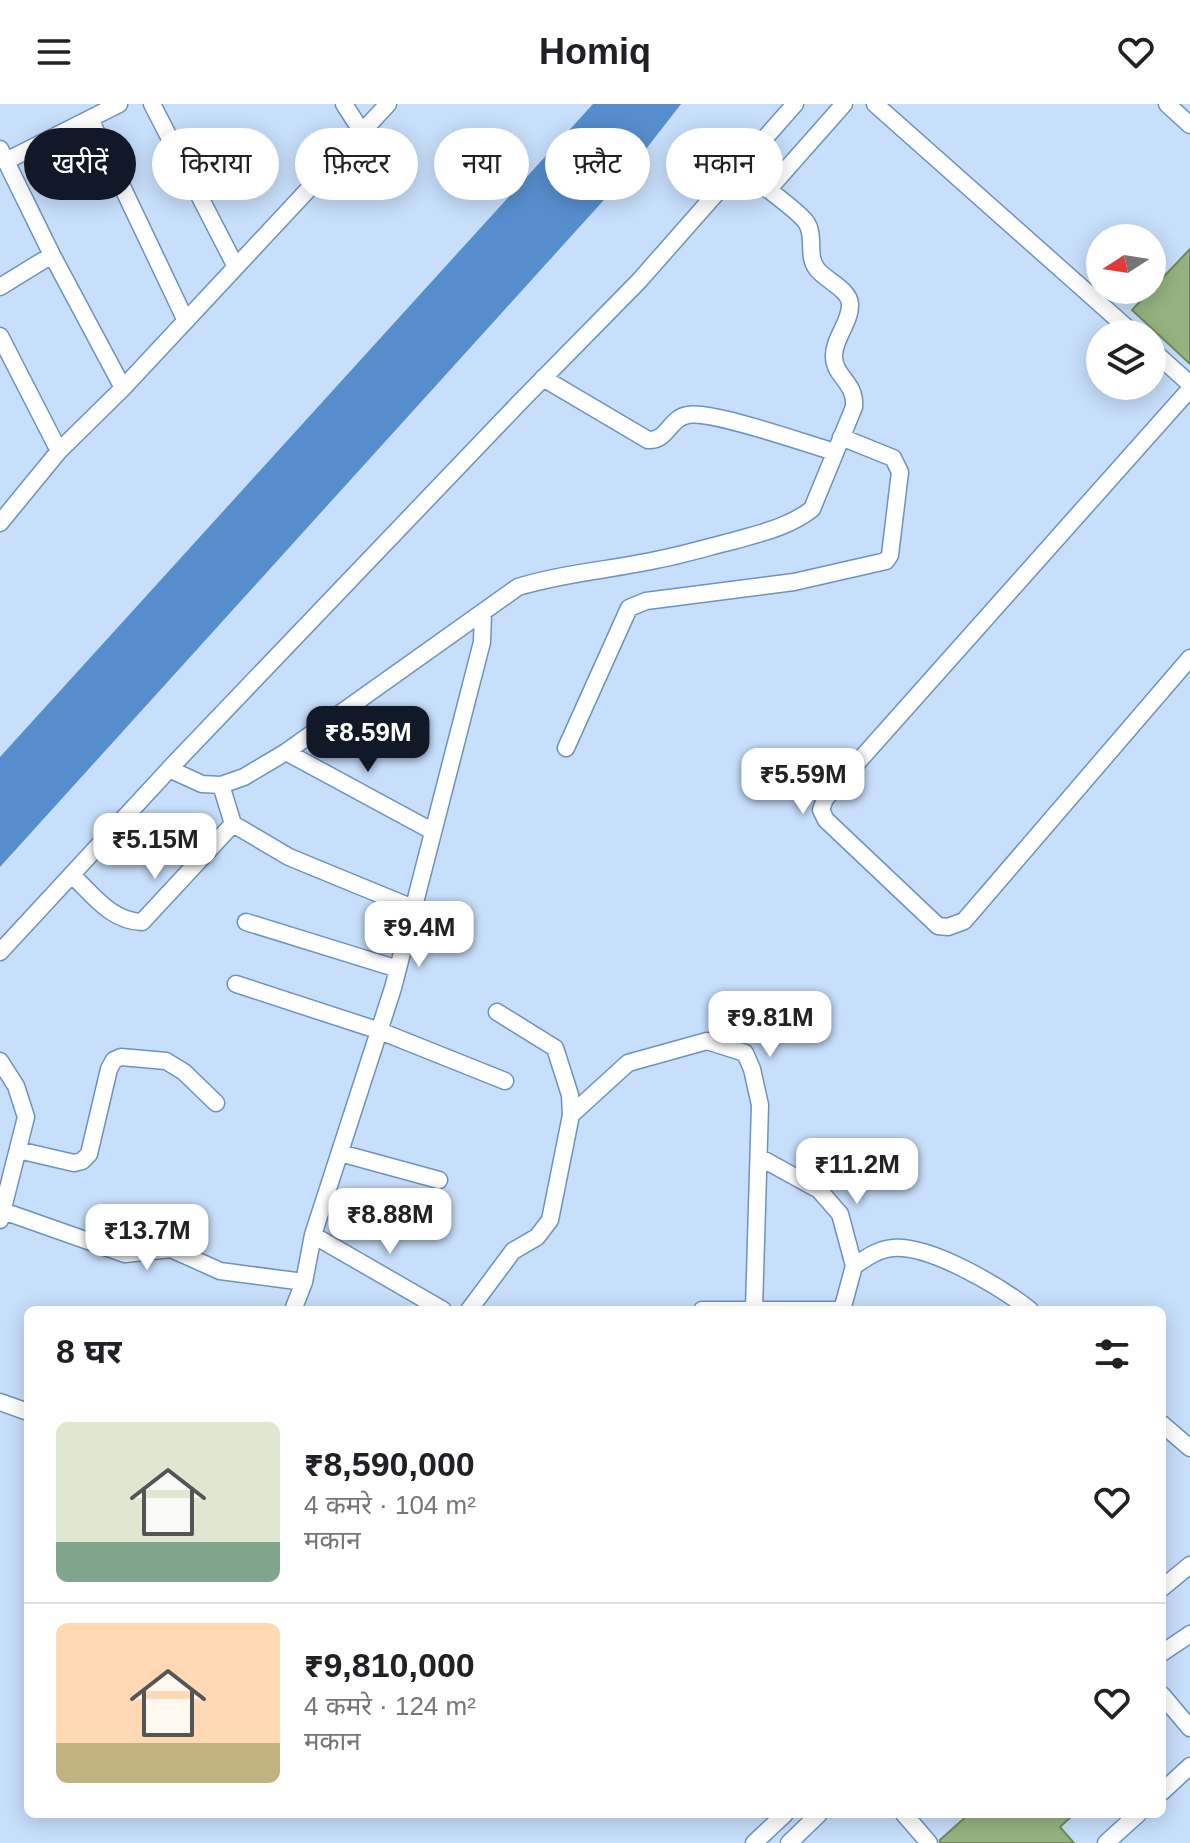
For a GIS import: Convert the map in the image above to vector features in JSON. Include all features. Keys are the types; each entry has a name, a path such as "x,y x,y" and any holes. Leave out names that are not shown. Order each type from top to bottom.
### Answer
{"street":[{"path":"119,104 3,155 123,388"},
{"path":"152,104 236,267"},
{"path":"344,104 359,128"},
{"path":"366,128 388,104"},
{"path":"774,128 795,104"},
{"path":"783,173 844,104"},
{"path":"875,104 1118,320"},
{"path":"1167,104 1190,125"},
{"path":"90,119 186,321"},
{"path":"2,512 299,200"},
{"path":"0,952 169,769 639,281 710,200"},
{"path":"169,769 202,784 221,785 244,777 286,752 518,587 538,579 656,560 779,528 812,509 854,407 853,390 838,370 834,355 850,306 847,296 815,267 806,221 780,200"},
{"path":"0,287 52,255"},
{"path":"0,336 59,451"},
{"path":"1166,363 1190,386 825,799 821,810 826,820 938,926 948,927 964,921 1190,658"},
{"path":"543,378 648,440 662,437 677,419 700,414 893,458 900,472 890,555 886,561 794,582 646,601 629,608 566,748"},
{"path":"295,1306 304,1282 313,1235 398,969 482,642 483,613"},
{"path":"286,752 432,831"},
{"path":"221,785 233,824 289,857 413,908"},
{"path":"72,875 115,916 142,922 233,824"},
{"path":"246,922 398,969"},
{"path":"236,984 380,1031 505,1081"},
{"path":"472,1306 513,1251 537,1237 550,1220 571,1115 570,1095 555,1048 497,1012"},
{"path":"571,1115 628,1063 707,1041 745,1053 760,1105 754,1306"},
{"path":"18,1150 74,1163 82,1161 89,1154 109,1069 114,1060 121,1057 166,1061 184,1072 216,1103"},
{"path":"0,1061 16,1086 26,1117 1,1217 118,1252 171,1249 220,1271 304,1282"},
{"path":"340,1153 439,1180"},
{"path":"759,1157 819,1190 840,1214 854,1266 843,1306"},
{"path":"313,1235 436,1306"},
{"path":"854,1266 877,1252 891,1248 912,1250 965,1270 1008,1293 1025,1306"},
{"path":"0,1402 24,1411"},
{"path":"1166,1427 1190,1448"},
{"path":"1166,1585 1190,1565"},
{"path":"1166,1650 1190,1634"},
{"path":"1166,1700 1190,1728"},
{"path":"1166,1788 1190,1766"},
{"path":"754,1843 781,1818"},
{"path":"789,1843 815,1818"},
{"path":"907,1818 929,1843"},
{"path":"1106,1843 1134,1818"}],"water":[{"path":"593,104 681,104 650,144 650,128 571,128"},
{"path":"545,157 545,200 604,200 0,867 0,757 506,200 529,200 529,174"}],"building":[{"path":"1190,249 1190,364 1166,342 1166,320 1143,320 1132,310 1138,304 1166,304 1166,274"},
{"path":"965,1818 1070,1818 1060,1827 1074,1843 940,1843"}]}
